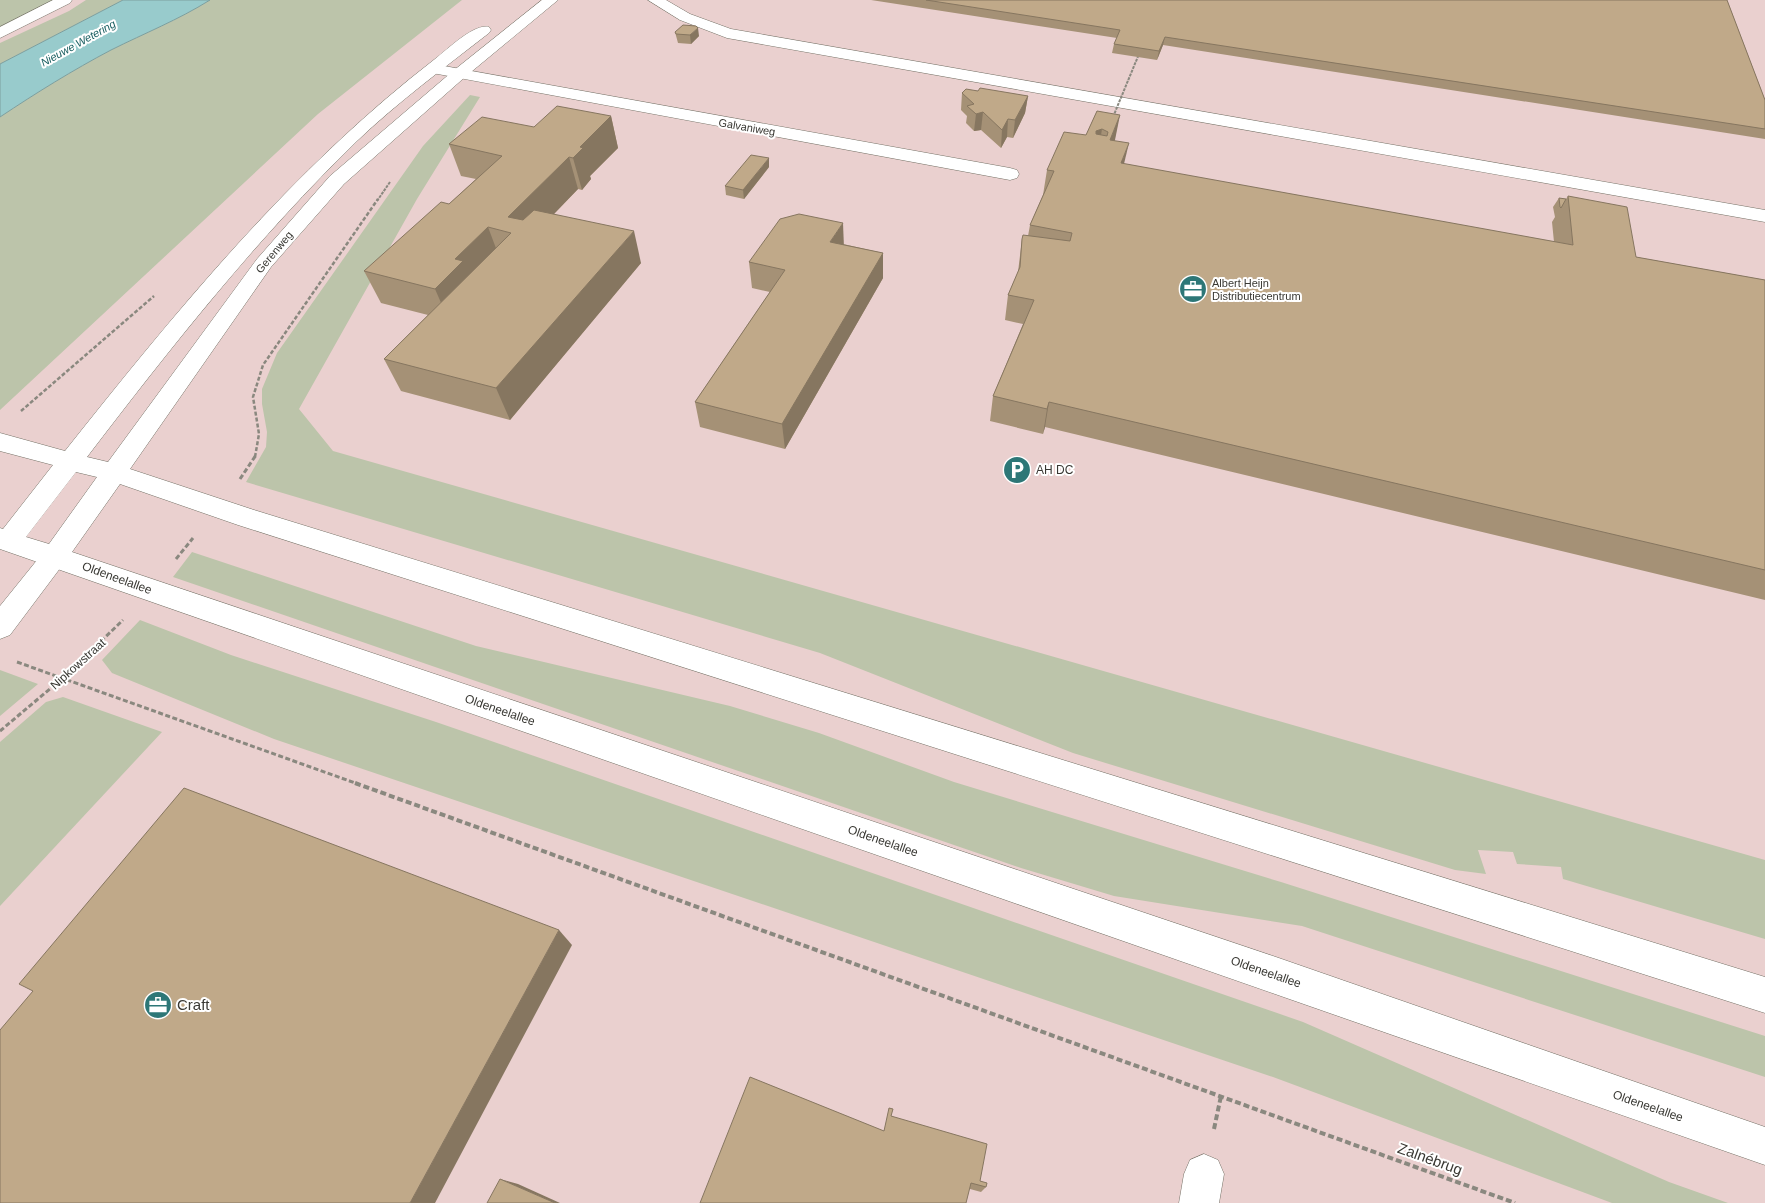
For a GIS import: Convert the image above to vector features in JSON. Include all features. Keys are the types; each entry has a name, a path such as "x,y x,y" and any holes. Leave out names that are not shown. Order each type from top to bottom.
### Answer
{"main road":[{"path":"0,33 65,0"},
{"name":"Gerenweg","path":"3,543 140,373 287,203 336,152 391,103 522,0"},
{"name":"Gerenweg","path":"55,556 264,263 337,180 459,74 551,0"},
{"path":"655,0 685,17 727,33 1765,216"},
{"name":"Galvaniweg","path":"433,69 1010,174"},
{"path":"0,442 114,472 218,508 1765,994"},
{"name":"Oldeneelallee","path":"3,543 55,556 1273,974 1765,1146"},
{"path":"0,627 55,556"}],"path":[{"path":"1111,122 1140,52"},
{"path":"150,590 218,508 256,455 258,434 253,397 263,365 391,180"},
{"name":"Nipkowstraat","path":"0,731 64,677 116,629 150,590"},
{"path":"13,660 64,677"},
{"name":"Zalnébrug","path":"64,677 1515,1203"}],"shaded area":[{"path":"0,0 1765,0 1765,1203 0,1203"}],"green space":[{"path":"0,0 56,0 0,28"},
{"path":"86,0 123,0 0,64 0,43 69,11"},
{"path":"210,0 462,0 318,114 0,410 0,117 97,58"},
{"path":"470,95 480,97 417,199 299,409 333,451 1765,860 1765,939 1563,879 1561,867 1517,864 1513,852 1478,850 1486,874 1455,870 1073,753 820,653 246,482 266,447 267,432 262,404 262,389 277,353 423,146"},
{"path":"192,552 476,646 730,706 819,733 954,782 1281,882 1765,1036 1765,1077 1302,926 1114,896 1021,868 173,577"},
{"path":"140,620 231,655 436,722 1303,1022 1669,1182 1728,1203 1612,1203 1273,1077 274,739 112,673 102,660"},
{"path":"0,670 38,684 0,716"},
{"path":"63,697 162,732 0,906 0,742 46,702"}],"water":[{"name":"Nieuwe Wetering","path":"123,0 210,0 97,58 0,117 0,64"}],"building":[{"path":"926,0 1727,0 1765,100 1765,129 1165,37 1159,51 1114,44 1120,30"},
{"path":"683,25 696,26 698,28 690,35 676,34 675,32"},
{"path":"980,88 1028,96 1015,120 1008,119 1002,130 983,112 976,114 967,106 974,104 962,93 966,89 978,91"},
{"path":"557,106 611,116 580,147 583,148 573,158 569,157 508,217 523,220 534,210 634,231 496,388 384,359 511,233 488,227 455,259 463,261 435,289 364,271 441,202 449,204 502,156 449,144 482,117 534,127"},
{"path":"1097,111 1120,115 1110,140 1129,143 1121,163 1573,245 1568,196 1627,207 1636,257 1765,280 1765,570 1049,402 1047,409 993,396 1034,300 1008,295 1020,267 1023,235 1070,241 1072,233 1030,225 1054,171 1047,170 1064,132 1086,135","holes":["1102,129 1108,132 1107,136 1096,134 1096,131"]},
{"path":"751,155 769,158 743,190 725,186"},
{"path":"1559,198 1566,199 1561,208 1560,207"},
{"path":"799,214 843,223 830,242 883,253 782,424 695,402 785,270 749,262 780,219"},
{"path":"184,788 559,930 410,1203 0,1203 0,1030 33,991 19,984"},
{"path":"750,1077 884,1131 889,1108 893,1109 891,1116 987,1144 980,1181 987,1183 986,1187 971,1183 966,1203 700,1203"},
{"path":"500,1179 555,1203 487,1203"}],"place":[{"name":"Albert Heijn Distributiecentrum","path":"1193,289"},
{"name":"AH DC","path":"1017,470"},
{"name":"Craft","path":"158,1005"}]}
